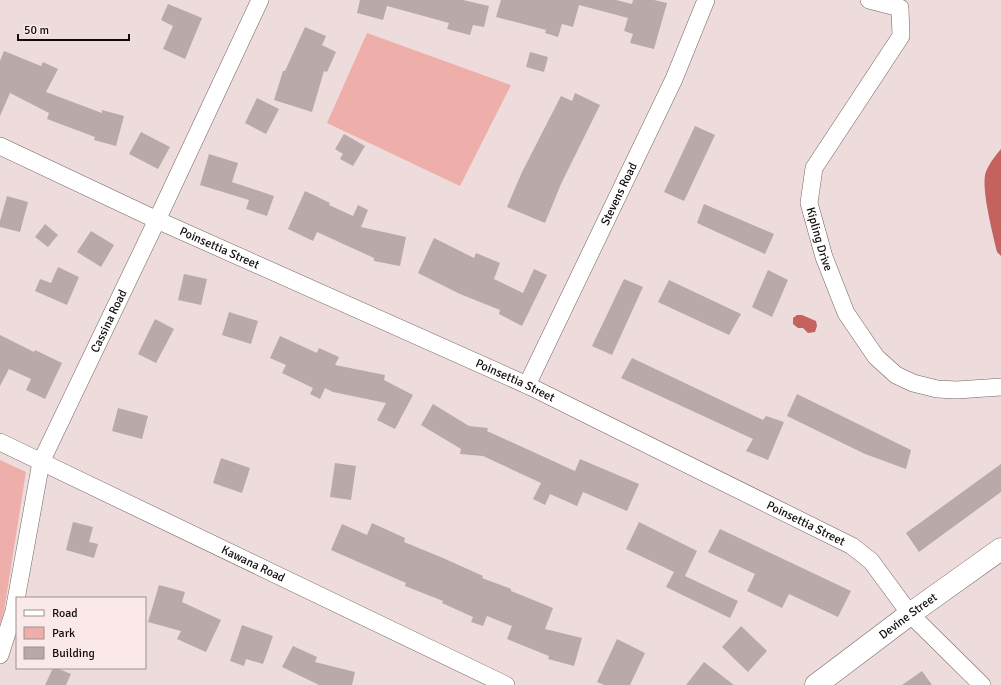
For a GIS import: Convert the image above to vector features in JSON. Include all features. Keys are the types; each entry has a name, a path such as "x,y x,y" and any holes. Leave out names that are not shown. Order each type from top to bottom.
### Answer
{"main road":[{"name":"Devine Street","path":"816,685 910,614 1001,549"}],"street":[{"name":"Cassina Road","path":"17,597 41,462 260,0"},
{"name":"Stevens Road","path":"527,385 674,79 706,0"},
{"name":"Kipling Drive","path":"869,0 900,8 901,36 814,168 809,203 824,256 846,313 876,357 896,375 913,383 937,389 957,390 1001,386"},
{"name":"Poinsettia Street","path":"0,146 157,220 527,385 852,546 871,561 910,614 974,683"},
{"name":"Kawana Road","path":"0,442 506,685"},
{"name":"Cassina Road","path":"0,655 16,600"}],"green space":[{"path":"367,33 511,85 460,186 327,123"},
{"path":"0,460 26,472 4,611 0,624"}],"shaded area":[{"path":"1001,149 1001,256 997,252 986,203 984,183 988,168"},
{"path":"797,315 802,315 816,321 817,326 815,332 808,333 803,328 798,328 793,324 793,318"}],"building":[{"path":"360,0 463,0 489,6 484,27 473,25 470,35 447,29 449,23 387,6 383,20 357,13"},
{"path":"501,0 616,0 632,4 633,0 654,0 667,3 654,49 630,43 633,34 624,31 628,18 579,5 573,27 562,24 558,37 545,33 546,30 496,17"},
{"path":"168,4 202,18 185,59 163,49 173,26 161,20"},
{"path":"305,27 326,36 322,45 336,52 327,72 324,71 312,112 274,100 283,71 285,71"},
{"path":"4,51 41,66 43,62 58,69 46,92 102,113 102,110 124,116 116,146 94,140 95,137 47,119 49,113 10,93 0,116 0,61"},
{"path":"530,52 548,57 544,72 526,67"},
{"path":"575,93 600,105 561,184 545,223 507,207 522,172 561,96 572,101"},
{"path":"257,98 279,109 266,134 245,123"},
{"path":"695,126 715,135 684,201 664,192"},
{"path":"141,132 170,147 158,169 129,154"},
{"path":"344,134 365,146 353,166 340,159 343,154 335,149"},
{"path":"209,154 238,163 232,182 274,196 267,216 246,209 249,200 200,185"},
{"path":"305,191 330,203 329,205 353,216 358,205 368,210 361,227 406,237 400,266 374,261 374,258 317,232 313,241 288,229"},
{"path":"7,196 28,202 20,232 0,227 0,221"},
{"path":"704,204 774,234 765,254 697,223"},
{"path":"45,224 58,235 48,247 35,237"},
{"path":"91,231 114,245 101,267 77,252"},
{"path":"434,238 474,258 476,253 500,263 494,279 523,293 534,269 547,275 522,326 499,314 500,310 460,294 418,273"},
{"path":"58,267 79,277 67,305 35,291 40,279 51,283"},
{"path":"768,270 788,280 772,317 752,307"},
{"path":"184,274 207,279 201,305 178,300"},
{"path":"624,279 643,287 612,355 592,346"},
{"path":"669,280 741,314 729,335 658,302"},
{"path":"229,312 258,321 251,344 222,335"},
{"path":"155,319 174,329 156,363 138,354"},
{"path":"0,335 34,352 35,350 62,363 45,399 26,390 31,379 9,369 0,386"},
{"path":"280,336 317,353 319,348 339,357 335,365 385,375 384,380 413,395 395,429 377,420 386,403 333,392 325,388 320,399 310,394 313,388 282,373 286,365 270,358"},
{"path":"632,358 763,420 766,416 784,422 768,460 746,451 753,439 621,378"},
{"path":"797,394 911,450 906,469 865,454 787,416"},
{"path":"433,404 469,426 488,428 487,431 575,471 580,459 639,484 627,511 583,492 577,506 550,494 545,505 533,499 541,483 483,456 460,454 461,449 421,425"},
{"path":"118,408 148,416 142,439 112,431"},
{"path":"221,458 250,468 242,493 213,483"},
{"path":"335,463 356,466 351,500 330,497"},
{"path":"1001,464 1001,492 919,552 906,533"},
{"path":"73,522 93,527 89,542 98,544 94,558 66,550"},
{"path":"639,522 697,551 685,576 738,601 730,618 666,587 674,572 626,549"},
{"path":"372,523 405,538 404,542 483,576 482,578 511,589 511,591 553,608 545,629 582,638 574,666 548,659 549,656 507,639 512,626 487,616 483,626 471,622 473,617 442,603 443,601 405,586 406,583 331,550 342,524 367,535"},
{"path":"720,529 851,591 838,617 789,594 782,608 747,591 755,574 708,552"},
{"path":"159,585 185,592 182,602 221,620 206,652 177,639 181,631 148,622"},
{"path":"242,625 273,636 263,664 246,659 244,666 230,661"},
{"path":"741,626 767,651 748,672 722,647"},
{"path":"617,639 645,653 630,685 604,685 597,682"},
{"path":"293,646 317,657 315,662 355,672 352,685 319,685 282,667"},
{"path":"704,662 734,685 686,685"},
{"path":"53,669 59,669 71,674 66,685 45,685"},
{"path":"922,671 932,685 902,685"}]}
